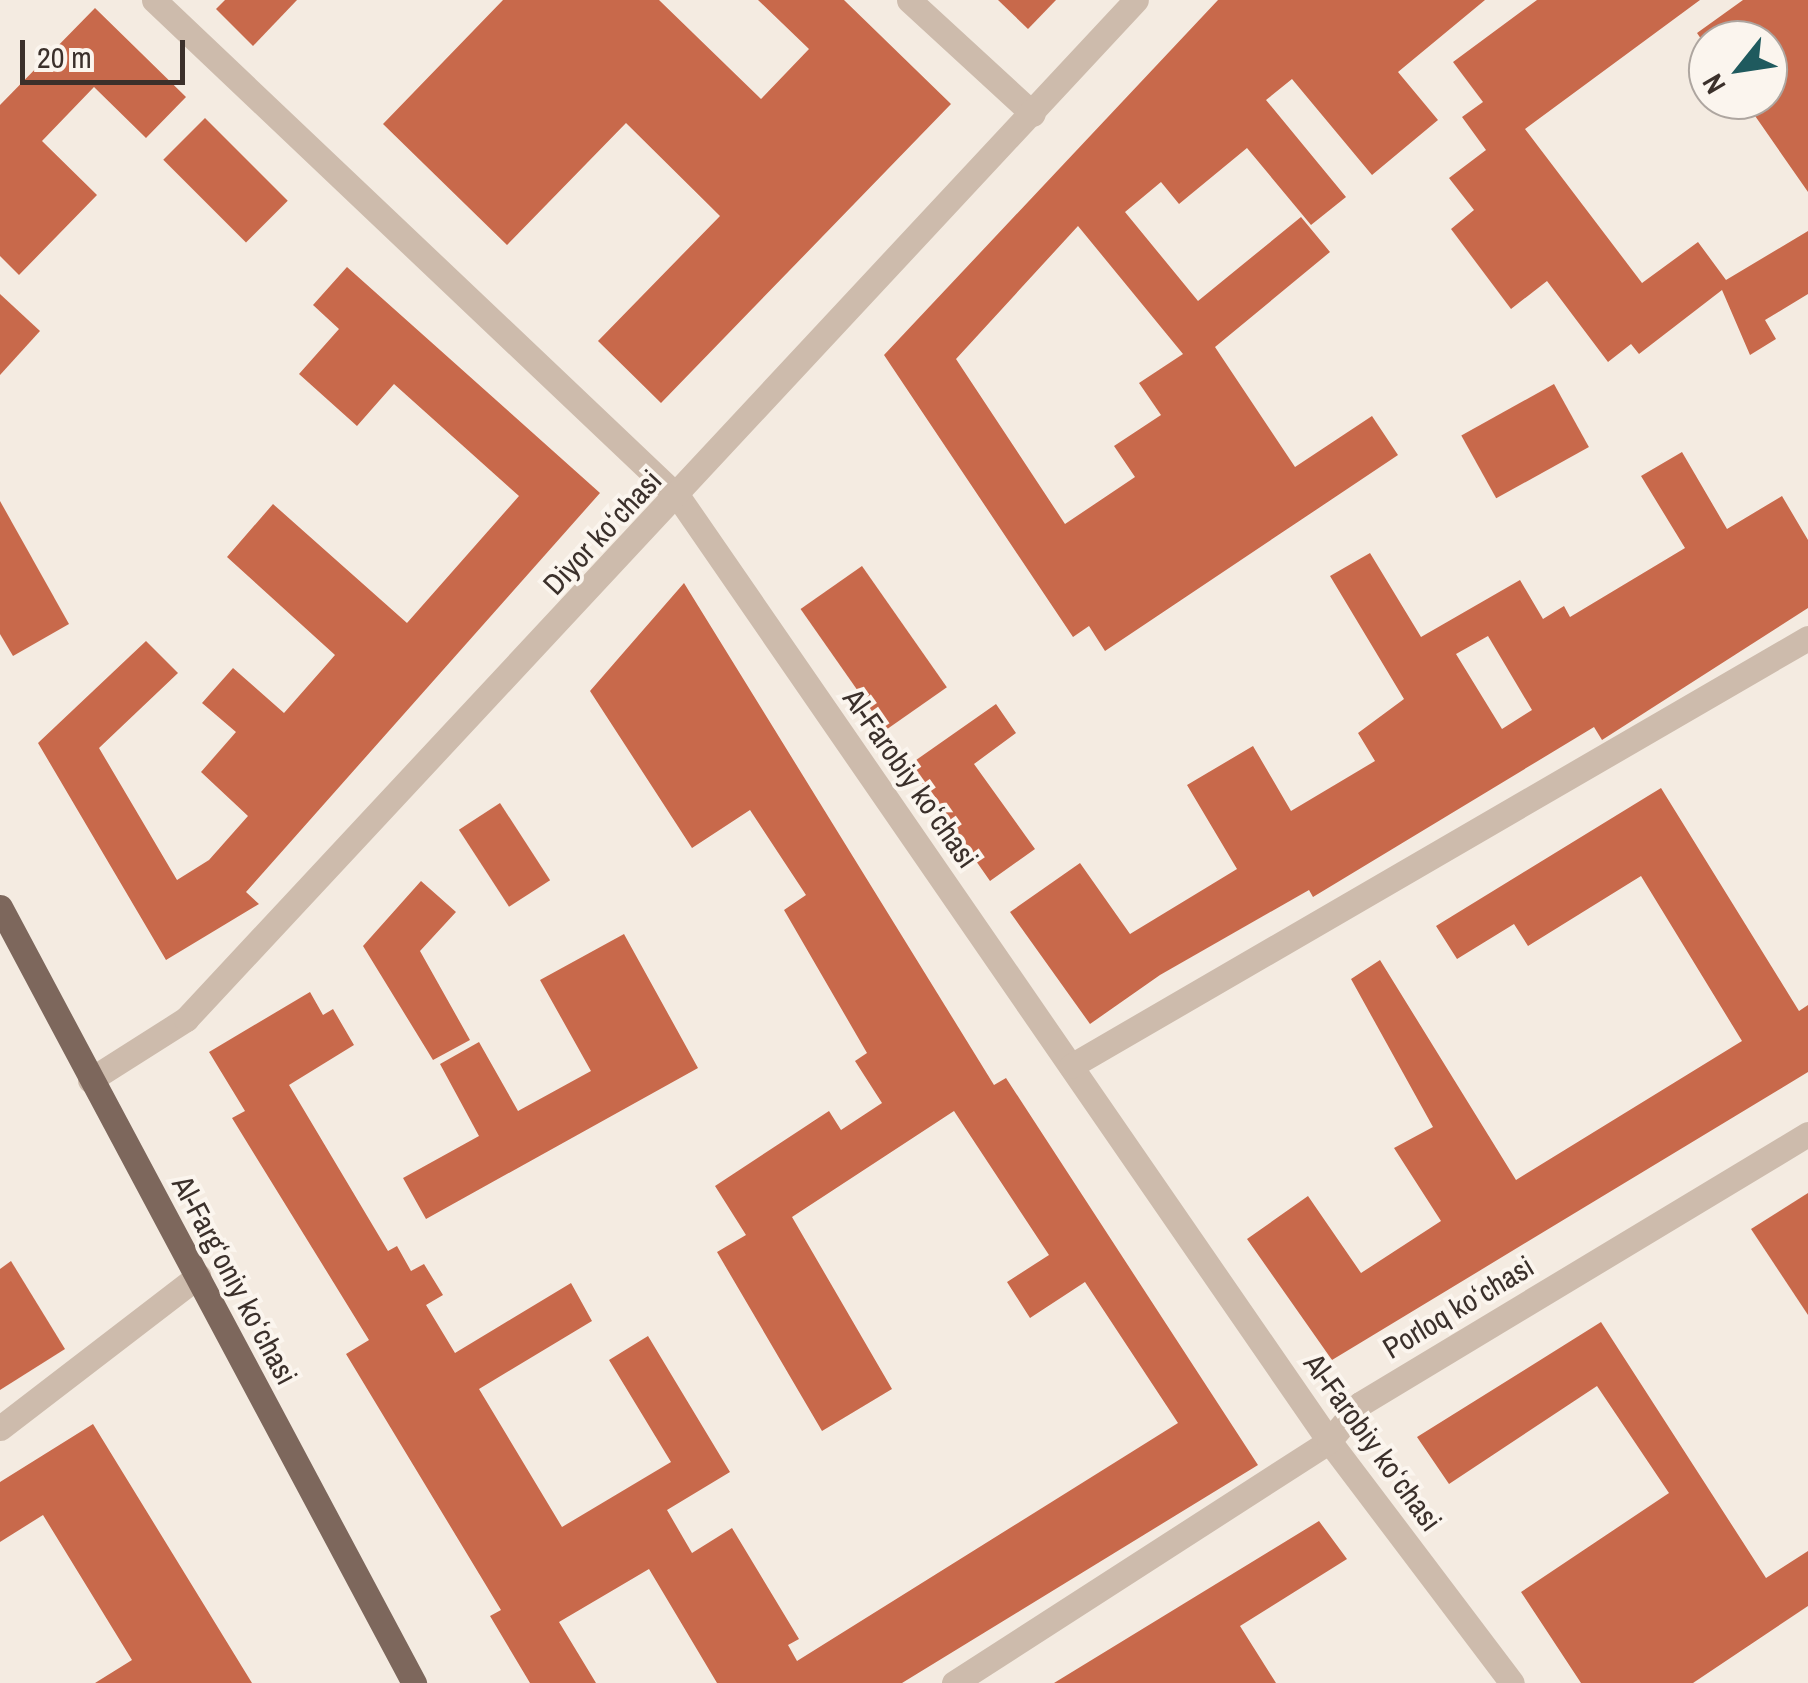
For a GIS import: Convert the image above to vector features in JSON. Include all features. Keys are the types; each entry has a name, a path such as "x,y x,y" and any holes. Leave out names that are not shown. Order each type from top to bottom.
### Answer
{"main road":[{"name":"Al-Fargʻoniy koʻchasi","path":"0,907 414,1683"}],"street":[{"name":"Al-Farobiy koʻchasi","path":"154,0 679,498 1329,1441 1512,1683"},
{"path":"909,0 1033,114"},
{"name":"Diyor koʻchasi","path":"90,1080 186,1019 679,498 1136,0"},
{"path":"1071,1066 1808,638"},
{"name":"Porloq koʻchasi","path":"954,1683 1329,1441 1360,1404 1808,1134"},
{"path":"0,1428 198,1276"}],"building":[{"path":"225,0 297,0 253,46 216,9"},
{"path":"503,0 659,0 761,99 809,49 758,0 844,0 951,104 661,403 598,341 720,216 626,123 507,245 383,124"},
{"path":"998,0 1056,0 1028,29"},
{"path":"1218,0 1485,0 1398,72 1438,120 1372,175 1292,79 1266,100 1346,197 1311,225 1247,148 1179,204 1161,182 1125,212 1198,301 1301,217 1330,252 1215,347 1295,467 1372,416 1398,455 1105,651 1089,626 1073,637 884,355","holes":["1078,226 1183,354 1139,383 1161,415 1114,446 1135,477 1065,524 956,359"]},
{"path":"1537,0 1700,0 1525,129 1642,283 1698,242 1726,280 1808,231 1808,294 1765,320 1776,339 1750,355 1722,290 1639,354 1631,344 1608,362 1547,281 1511,309 1451,229 1474,210 1449,178 1486,150 1462,117 1483,102 1453,62"},
{"path":"1743,0 1808,0 1808,192 1758,120 1788,120 1788,20 1715,20"},
{"path":"95,8 186,97 146,138 94,87 42,141 97,195 19,275 0,256 0,105"},
{"path":"205,118 288,201 246,242 163,160"},
{"path":"347,267 600,493 246,892 259,904 166,960 38,743 146,641 178,673 99,748 177,880 209,860 248,816 201,772 236,732 202,703 233,668 284,713 335,655 227,557 273,504 407,623 519,496 394,384 357,426 299,374 339,329 313,305"},
{"path":"0,294 40,331 0,375"},
{"path":"1554,384 1589,447 1496,498 1461,435"},
{"path":"1682,452 1727,529 1782,496 1808,540 1808,608 1602,740 1594,727 1313,897 1309,890 1160,975 1090,1024 1010,912 1080,863 1130,934 1237,869 1187,785 1253,746 1291,811 1375,761 1358,733 1404,699 1330,576 1370,553 1421,637 1520,580 1543,619 1564,606 1570,617 1685,548 1641,476","holes":["1488,636 1532,710 1502,729 1456,654"]},
{"path":"0,501 69,624 13,656 0,634"},
{"path":"862,566 947,687 885,730 801,609"},
{"path":"684,583 994,1085 1006,1078 1258,1465 902,1683 717,1683 649,1569 559,1622 596,1683 530,1683 490,1616 501,1610 346,1354 369,1340 232,1118 245,1111 209,1052 310,992 323,1015 333,1009 354,1045 289,1085 388,1251 397,1246 411,1271 424,1264 443,1295 426,1305 455,1353 571,1283 592,1321 479,1389 562,1527 671,1462 609,1360 648,1336 730,1472 667,1510 692,1553 732,1528 799,1639 788,1645 797,1661 1178,1423 1085,1282 1030,1318 1007,1282 1049,1255 954,1111 792,1217 892,1389 822,1431 717,1252 746,1235 715,1186 829,1111 841,1130 882,1103 855,1061 867,1053 784,910 806,895 750,810 692,848 590,691"},
{"path":"996,704 1016,733 974,764 1035,849 990,881 909,765"},
{"path":"1661,788 1799,1011 1808,1005 1808,1072 1332,1360 1247,1239 1308,1196 1361,1273 1441,1221 1394,1148 1433,1127 1351,979 1380,960 1516,1180 1742,1041 1641,876 1528,946 1514,924 1457,959 1436,926"},
{"path":"500,803 550,880 509,907 459,830"},
{"path":"421,881 456,912 420,951 470,1040 433,1060 363,946"},
{"path":"624,934 698,1068 426,1219 403,1178 479,1136 440,1064 479,1042 518,1111 591,1071 540,980"},
{"path":"1808,1193 1808,1315 1751,1229"},
{"path":"11,1261 65,1349 0,1390 0,1269"},
{"path":"1601,1322 1766,1578 1808,1551 1808,1606 1693,1683 1581,1683 1521,1592 1669,1493 1597,1386 1449,1484 1417,1437"},
{"path":"93,1424 252,1683 95,1683 132,1660 43,1515 0,1542 0,1482"},
{"path":"1319,1521 1347,1559 1240,1626 1276,1683 1054,1683"}]}
